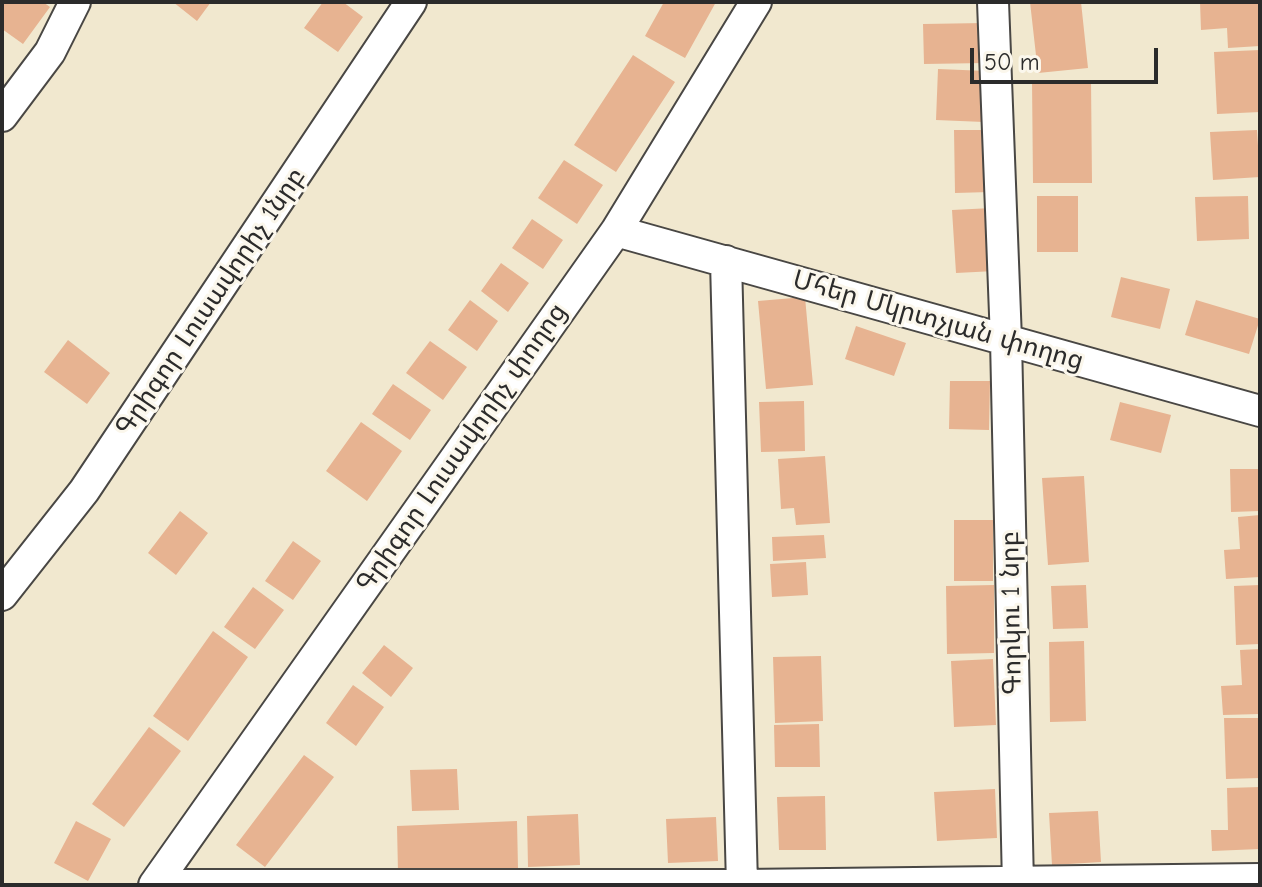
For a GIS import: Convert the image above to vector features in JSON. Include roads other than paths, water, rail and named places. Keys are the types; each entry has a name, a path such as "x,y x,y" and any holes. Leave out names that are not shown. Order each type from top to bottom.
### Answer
{"street":[{"path":"2,116 50,52 75,2"},
{"name":"Գրիգոր Լուսավորիչ 1նրբ","path":"2,595 84,491 411,2"},
{"name":"Գրիգոր Լուսավորիչ փողոց","path":"154,885 616,231 756,2"},
{"name":"Գորկու 1 նրբ","path":"993,2 1006,340 1018,883"},
{"name":"Մհեր Մկրտչյան փողոց","path":"616,231 1260,411"},
{"path":"726,261 742,885"},
{"path":"154,885 742,885 1260,879"}]}
